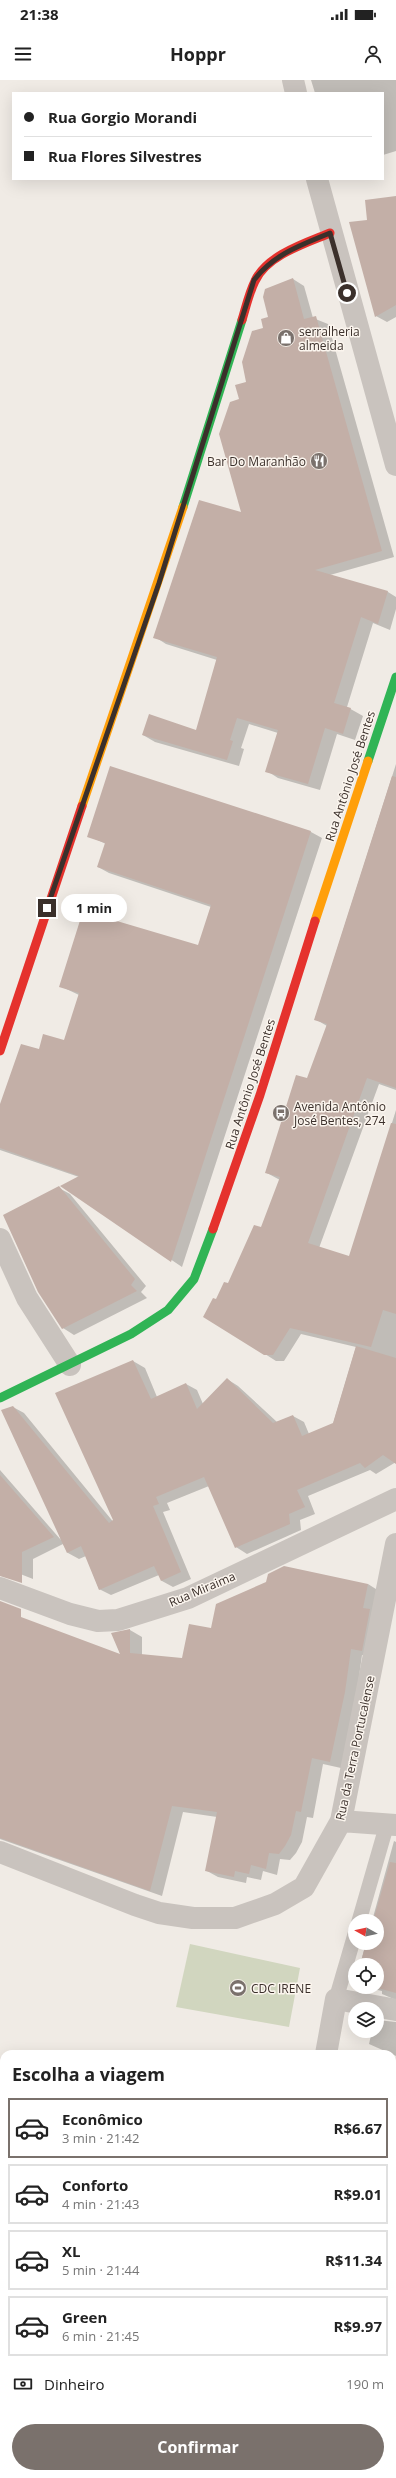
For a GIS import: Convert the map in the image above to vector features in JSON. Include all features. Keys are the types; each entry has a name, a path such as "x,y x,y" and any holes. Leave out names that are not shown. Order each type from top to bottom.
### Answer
{"street":[{"path":"293,80 296,92"},
{"path":"317,180 330,233 390,430 396,465"},
{"path":"0,1051 159,583 252,286 264,266 280,254 330,233"},
{"name":"Rua Antônio José Bentes","path":"0,1398 132,1334 168,1310 194,1279 222,1206 260,1095 313,926 396,677"},
{"path":"0,1239 27,1298 70,1365"},
{"name":"Rua Miraima","path":"0,1588 70,1614 98,1621 118,1620 188,1598 396,1499"},
{"name":"Rua da Terra Portucalense","path":"0,1852 159,1913 193,1918 234,1918 275,1904 304,1887 341,1820 396,1544"},
{"path":"341,1820 392,1825"},
{"path":"327,2050 336,1999 396,2010"}],"lane":[{"path":"361,1914 392,1825"},
{"path":"336,1999 350,1950"}],"green space":[{"name":"CDC IRENE","path":"190,1944 300,1968 289,2027 176,2007"}],"building":[{"path":"396,196 396,305 375,317 349,222 367,220 365,200"},
{"path":"293,278 304,319 316,316 382,551 315,570 388,591 378,624 361,617 334,703 351,708 343,734 325,728 308,784 265,772 278,730 237,718 230,740 233,741 227,760 142,735 149,714 196,730 217,657 153,638 199,500 241,512 219,434 230,402 239,399 235,385 246,382 242,362 252,331 263,328 261,319 268,317 263,297 265,289"},
{"path":"110,766 311,831 171,1262 60,1186 79,1176 0,1148 0,1104 21,1044 39,1049 43,1034 64,1040 79,993 59,987 83,911 198,945 211,905 97,867 105,843 87,837"},
{"path":"392,776 396,777 396,1088 367,1078 308,1243 349,1256 391,1123 396,1124 396,1314 383,1310 371,1347 290,1328 273,1355 264,1355 203,1317 213,1298 216,1299 224,1282 228,1283 254,1225 261,1227 280,1177 265,1173 296,1075 307,1078 327,1024 314,1020"},
{"path":"59,1186 135,1279 131,1285 137,1291 62,1329 38,1292 3,1215"},
{"path":"356,1346 396,1358 396,1464 383,1455 365,1468 360,1463 297,1490 305,1507 289,1514 290,1524 235,1548 204,1477 156,1497 159,1504 153,1506 181,1572 161,1581 154,1566 99,1590 81,1546 67,1553 1,1410 13,1406 109,1523 113,1520 55,1393 133,1360 151,1399 186,1383 197,1409 227,1378 273,1423 293,1415 302,1436 333,1423"},
{"path":"0,1475 54,1537 22,1552 22,1583 0,1576"},
{"path":"284,1566 368,1584 363,1608 370,1609 362,1651 351,1649 345,1692 330,1762 312,1758 301,1812 296,1811 291,1835 279,1854 269,1853 266,1869 251,1865 249,1874 235,1871 234,1877 205,1871 217,1812 172,1806 150,1891 0,1838 0,1601 21,1609 21,1617 120,1654 111,1633 130,1629 130,1653 182,1658 189,1624 211,1628 216,1604 266,1582 268,1574"},
{"path":"390,1862 396,1863 396,1993 384,1990 384,1958 362,1958 364,1950 384,1950 384,1914 375,1914"}],"traffic: fast":[{"path":"183,507 242,320"},
{"path":"368,761 396,677"},
{"path":"0,1398 131,1334 168,1310 194,1279 213,1229"}],"traffic: slow":[{"path":"82,806 183,507"},
{"path":"315,921 368,761"}],"traffic: jam":[{"path":"242,320 249,295 255,281 268,264 288,251 330,233"},
{"path":"0,1051 82,806"},
{"path":"213,1229 260,1095 315,921"}],"place":[{"name":"serralheria almeida","path":"286,338"},
{"name":"Bar Do Maranhão","path":"319,461"},
{"name":"Avenida Antônio José Bentes, 274","path":"281,1113"},
{"name":"CDC IRENE","path":"238,1988"}],"route":[{"path":"47,908 159,583 235,340 246,300 254,280 264,266 280,254 330,233 347,293"}]}
